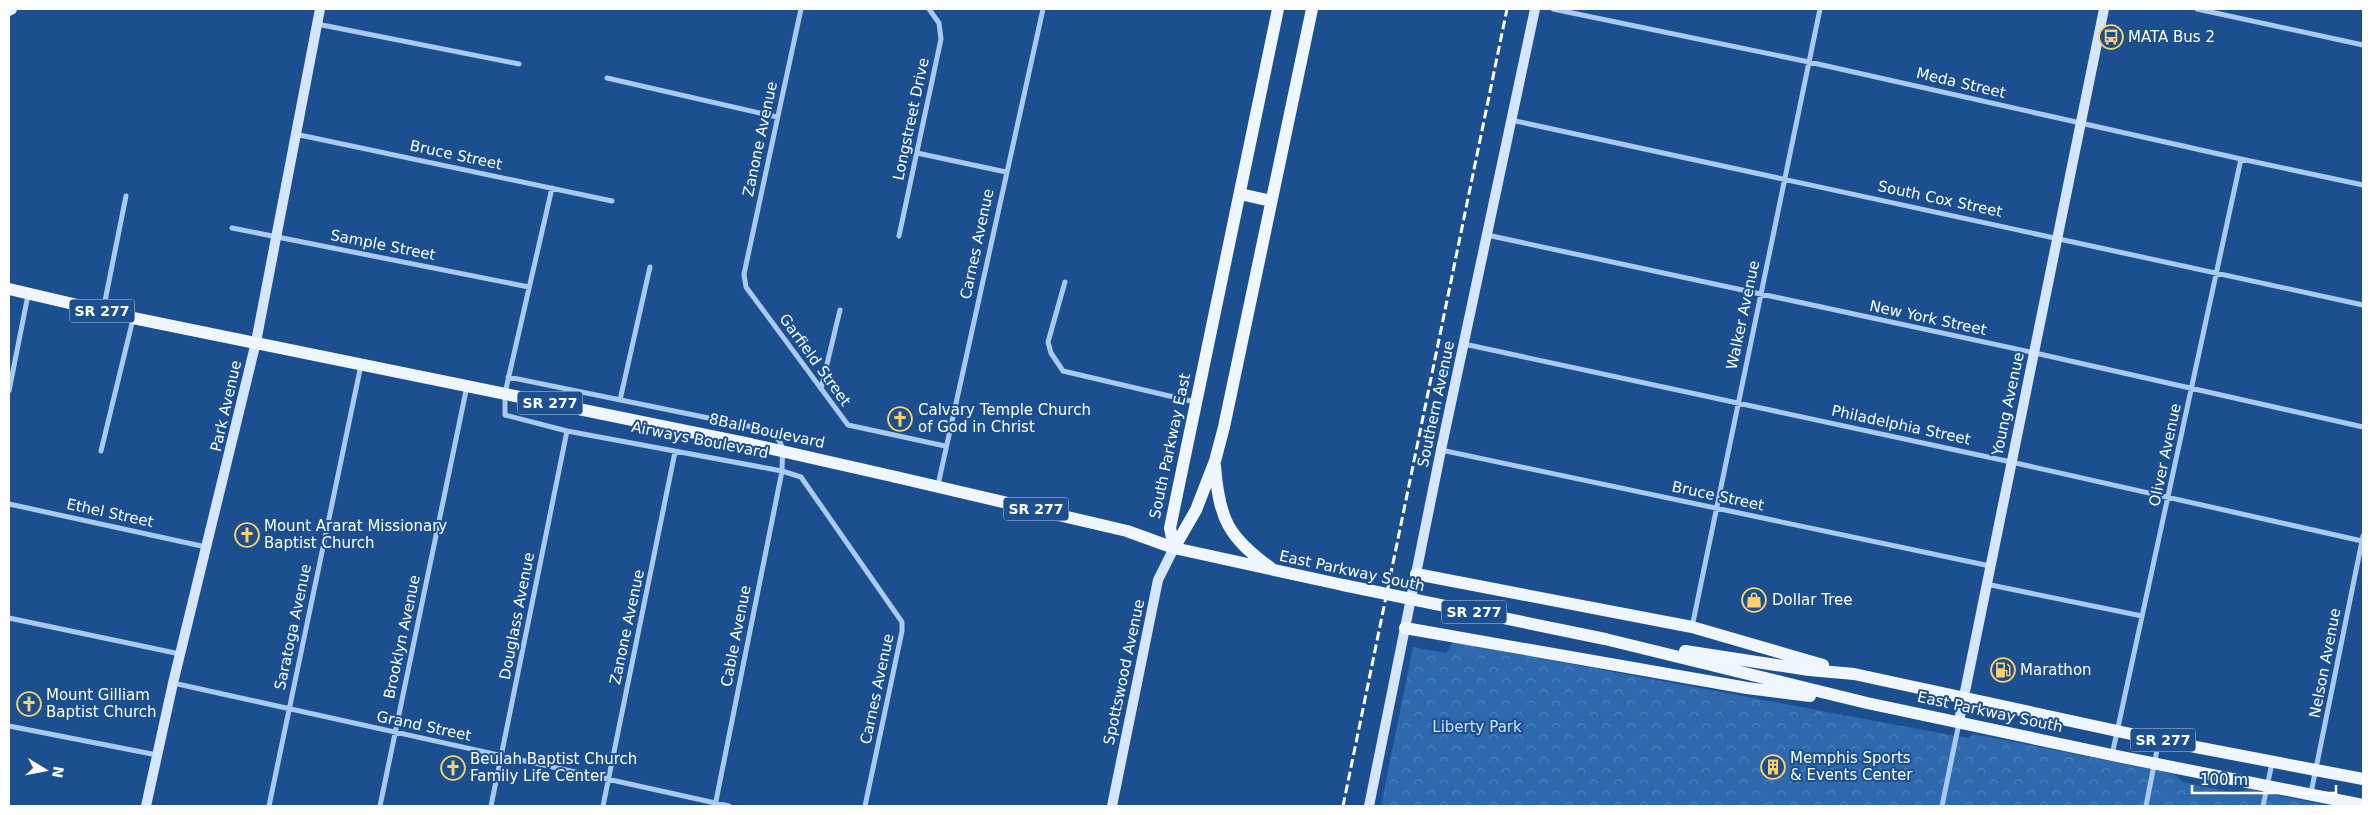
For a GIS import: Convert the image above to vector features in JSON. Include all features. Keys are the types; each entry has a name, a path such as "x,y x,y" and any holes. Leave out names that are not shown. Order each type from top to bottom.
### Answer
{"main road":[{"name":"Park Avenue","path":"146,806 180,654 256,342 320,9"},
{"name":"South Parkway East","path":"1174,548 1170,528 1278,9"},
{"path":"1174,548 1196,510 1215,461 1312,9"},
{"name":"Southern Avenue","path":"1369,806 1441,450 1535,9"},
{"name":"Young Avenue","path":"1959,721 2104,9"},
{"path":"1240,194 1271,201"},
{"name":"SR 277","path":"9,289 133,318 356,363"},
{"name":"8Ball Boulevard","path":"356,363 750,444 938,486 1127,531 1174,548"},
{"path":"1215,461 1221,509 1229,529 1240,544 1277,572"},
{"name":"East Parkway South","path":"1174,548 1277,572 1609,640 1868,703 2267,787 2363,805"},
{"name":"Spottswood Avenue","path":"1112,806 1158,580 1174,548"},
{"path":"1416,574 1692,627 1854,674"},
{"path":"1405,628 1746,688 1868,703"},
{"name":"East Parkway South","path":"1609,640 1809,670 1854,674 2159,740 2272,760 2363,779"}],"street":[{"name":"Zanone Avenue","path":"744,274 802,9"},
{"name":"Longstreet Drive","path":"899,236 941,39 939,23 929,9"},
{"name":"Carnes Avenue","path":"938,486 945,446 1043,9"},
{"name":"Meda Street","path":"1552,9 1809,62 2363,185"},
{"name":"Walker Avenue","path":"1692,627 1715,508 1786,178 1820,9"},
{"path":"2197,9 2363,45"},
{"path":"317,24 519,64"},
{"path":"607,78 777,117"},
{"name":"South Cox Street","path":"1511,119 2057,237 2363,306"},
{"name":"Bruce Street","path":"295,134 612,201"},
{"path":"917,153 1006,172"},
{"name":"Oliver Avenue","path":"2112,755 2241,159"},
{"path":"505,393 552,188"},
{"path":"103,311 126,196"},
{"name":"Sample Street","path":"232,228 529,287"},
{"name":"New York Street","path":"1487,235 2035,353 2363,427"},
{"path":"620,400 650,267"},
{"name":"Garfield Street","path":"744,274 746,287 848,425 945,446"},
{"path":"1065,282 1048,342 1051,353 1063,371 1196,403"},
{"path":"9,391 28,294"},
{"path":"821,389 840,310"},
{"path":"101,451 133,318"},
{"name":"Philadelphia Street","path":"1464,344 2363,539"},
{"name":"Saratoga Avenue","path":"269,806 356,363"},
{"name":"Airways Boulevard","path":"505,393 505,415 567,431 782,472 782,445 778,437 767,430 508,377"},
{"name":"Brooklyn Avenue","path":"380,806 467,386"},
{"name":"Douglass Avenue","path":"491,806 567,431"},
{"name":"Bruce Street","path":"1441,450 1990,566"},
{"name":"Zanone Avenue","path":"603,806 675,452"},
{"name":"Carnes Avenue","path":"782,472 801,477 902,622 902,631 865,806"},
{"name":"Cable Avenue","path":"715,805 782,472"},
{"name":"Ethel Street","path":"9,504 207,547"},
{"name":"Nelson Avenue","path":"2311,795 2363,539"},
{"path":"1986,584 2142,616"},
{"path":"9,618 180,654"},
{"name":"Grand Street","path":"174,683 715,805 728,806"},
{"name":"Young Avenue","path":"1942,806 1959,721"},
{"path":"9,726 157,756"},
{"path":"2146,806 2159,740"},
{"path":"2263,806 2272,760"}],"green space":[{"name":"Liberty Park","path":"1453,642 1956,736 1968,738 1974,734 2174,774 2183,782 2234,793 2247,789 2330,806 1381,806 1413,647 1446,653"}],"railway":[{"path":"1343,806 1507,9"}],"place":[{"name":"MATA Bus 2","path":"2111,37"},
{"name":"Calvary Temple Church of God in Christ","path":"900,419"},
{"name":"Mount Ararat Missionary Baptist Church","path":"247,535"},
{"name":"Dollar Tree","path":"1754,600"},
{"name":"Marathon","path":"2003,670"},
{"name":"Mount Gilliam Baptist Church","path":"29,704"},
{"name":"Memphis Sports & Events Center","path":"1773,767"},
{"name":"Beulah Baptist Church Family Life Center","path":"453,768"}]}
